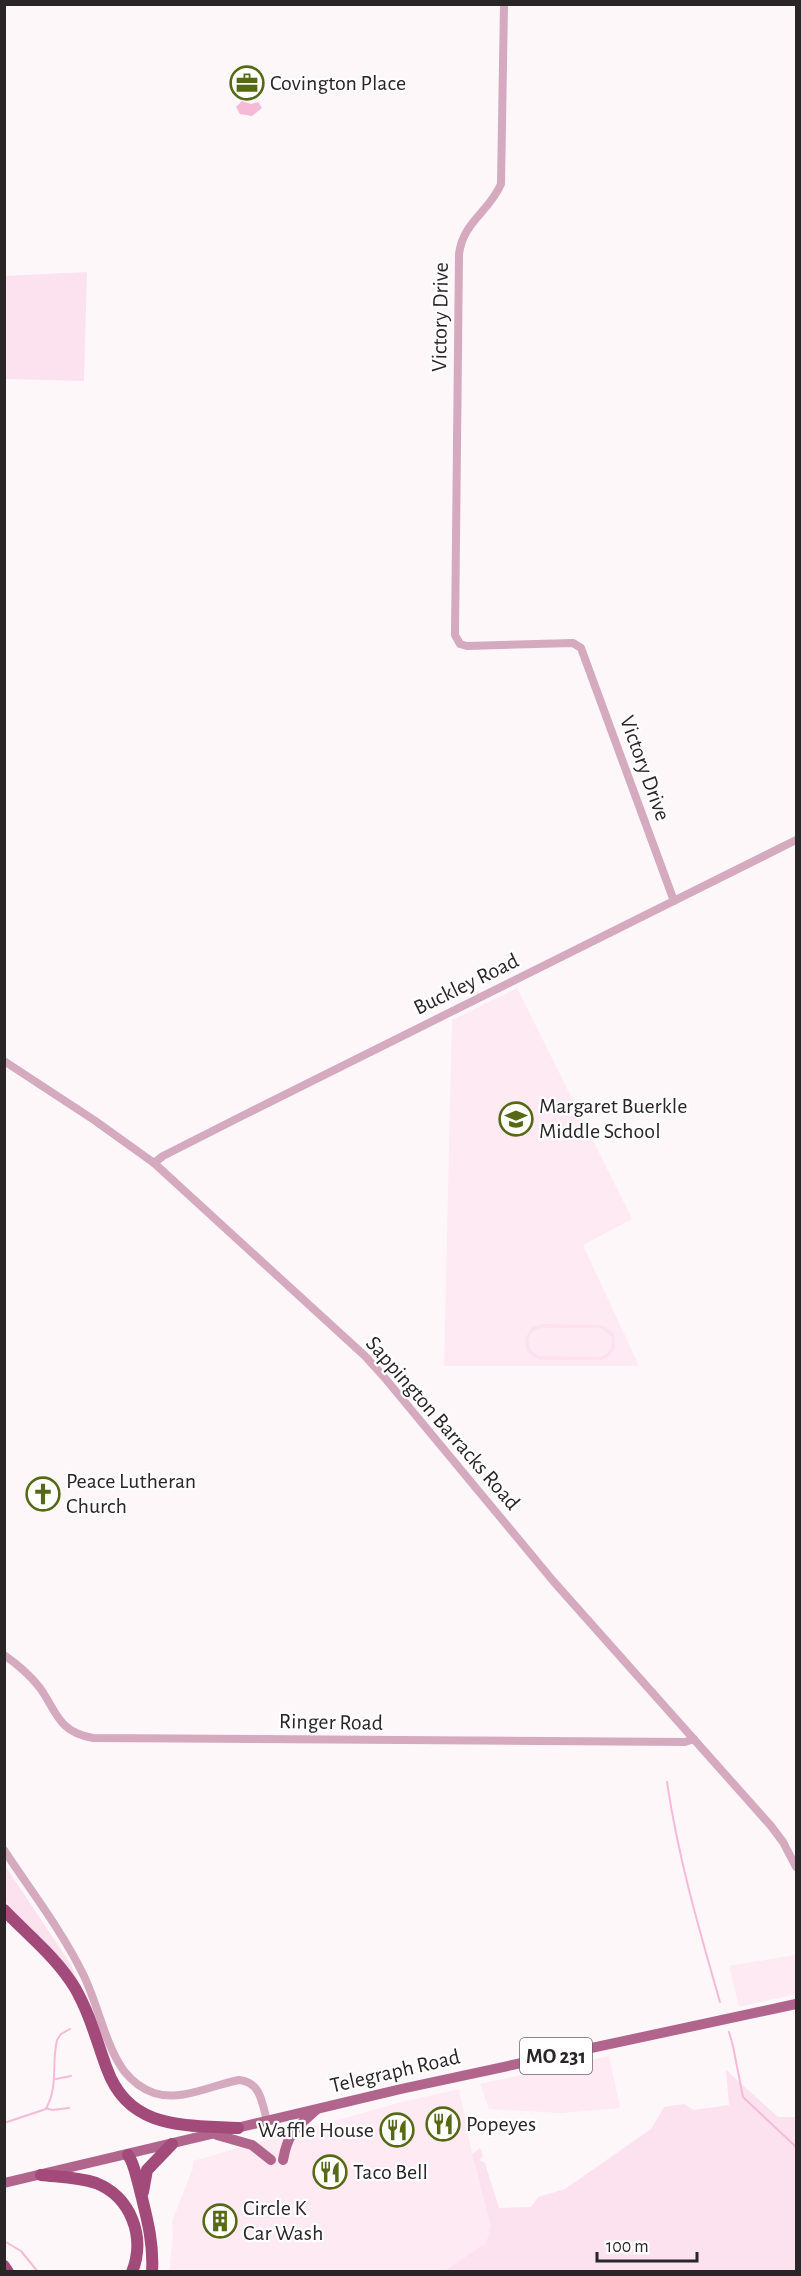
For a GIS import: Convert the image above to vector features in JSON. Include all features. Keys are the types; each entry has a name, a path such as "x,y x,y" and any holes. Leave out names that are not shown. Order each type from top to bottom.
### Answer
{"highway":[{"path":"4,1911 46,1952 74,1987 91,2021 109,2075 130,2105 145,2115 170,2124 238,2128"},
{"path":"142,2199 147,2170 171,2144"},
{"path":"128,2155 153,2241 152,2271"},
{"path":"41,2175 88,2181 110,2191 123,2203 133,2221 137,2239 136,2259 132,2271"},
{"path":"4,2266 8,2271"}],"main road":[{"name":"Telegraph Road","path":"4,2183 412,2087 796,2004"},
{"path":"283,2160 290,2134 316,2109"},
{"path":"214,2134 252,2145 271,2160"}],"street":[{"name":"Victory Drive","path":"504,4 501,184 492,200 466,229 459,254 454,629 459,642 467,646 573,644 581,648 674,901"},
{"name":"Buckley Road","path":"154,1163 232,1120 796,840"},
{"name":"Sappington Barracks Road","path":"4,1061 94,1120 154,1163 375,1366 554,1582 771,1826 783,1842 796,1867"},
{"name":"Ringer Road","path":"4,1655 33,1679 64,1726 78,1735 93,1738 506,1742 685,1742 694,1739"},
{"path":"4,1850 79,1966 117,2059 129,2077 154,2093 172,2095 231,2081 248,2081 258,2089 267,2121"}],"shaded area":[{"path":"242,101 251,104 258,102 262,108 252,116 240,114 236,107"},
{"path":"87,272 84,381 5,379 5,276"},
{"name":"Margaret Buerkle Middle School","path":"517,988 632,1219 583,1245 639,1366 444,1366 452,1020"},
{"path":"543,1324 601,1325 614,1334 615,1348 608,1357 600,1360 540,1360 526,1350 525,1339 532,1327","holes":["540,1328 600,1328 611,1336 612,1343 609,1352 600,1357 538,1356 531,1350 528,1339 532,1332"]},
{"path":"4,1864 70,1963 91,2008 5,1901"},
{"path":"796,1955 796,1994 739,2007 729,1966"},
{"path":"609,2056 620,2108 561,2113 489,2109 480,2084"},
{"path":"726,2070 778,2117 796,2117 796,2271 444,2271 486,2243 491,2227 472,2154 480,2148 483,2156 480,2160 485,2163 499,2208 531,2207 538,2197 565,2189 651,2129 664,2107 684,2104 694,2110 729,2105"},
{"path":"459,2089 472,2154 494,2238 444,2271 169,2272 173,2236 172,2221 193,2168 193,2161 398,2103"}],"waterway":[{"path":"667,1782 683,1865 720,2002"},
{"path":"4,2123 46,2109 54,2083 57,2040 61,2034 70,2029"},
{"path":"729,2032 743,2097 796,2147"},
{"path":"56,2079 71,2076"},
{"path":"46,2108 52,2110 69,2108"},
{"path":"4,2241 21,2251 38,2272"}],"place":[{"name":"Covington Place","path":"247,83"},
{"name":"Margaret Buerkle Middle School","path":"516,1119"},
{"name":"Peace Lutheran Church","path":"43,1494"},
{"name":"Popeyes","path":"443,2124"},
{"name":"Waffle House","path":"397,2130"},
{"name":"Taco Bell","path":"330,2172"},
{"name":"Circle K Car Wash","path":"220,2221"}]}
